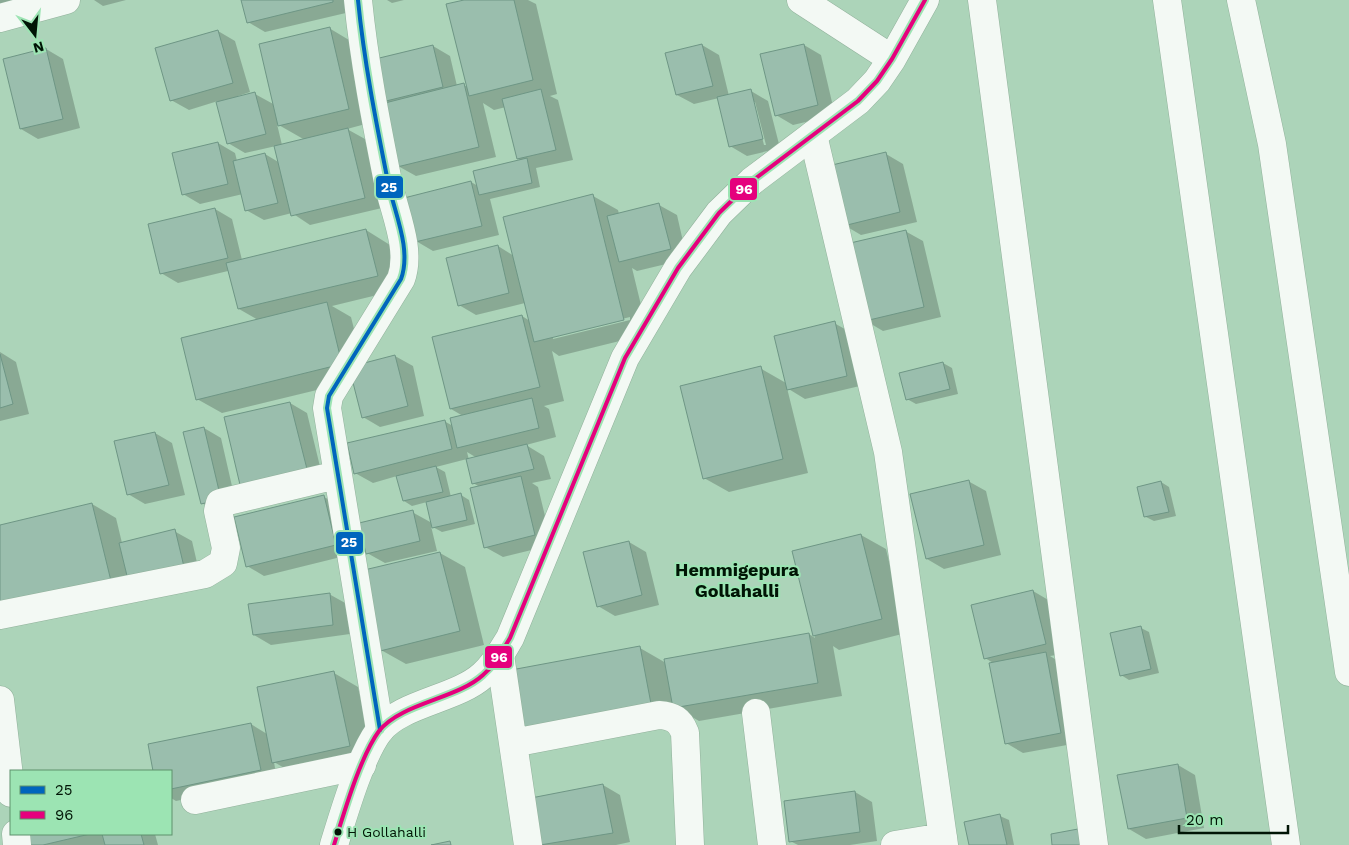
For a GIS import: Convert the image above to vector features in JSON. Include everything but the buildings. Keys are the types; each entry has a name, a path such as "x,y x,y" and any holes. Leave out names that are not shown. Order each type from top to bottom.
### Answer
{"street":[{"path":"0,18 66,0"},
{"path":"358,0 388,183 405,255 405,268 401,279 329,396 327,408 328,426 338,475 380,730"},
{"path":"801,0 892,59"},
{"path":"334,845 362,765 380,730 403,713 483,676 500,656 510,638 626,358 647,318 678,268 719,212 752,181 858,101 877,80 892,59 925,0"},
{"path":"982,0 1094,845"},
{"path":"1167,0 1286,845"},
{"path":"1241,0 1272,144 1349,672"},
{"path":"813,135 888,452 944,841 896,845"},
{"path":"0,616 205,574 223,563 226,548 218,511 220,503 338,475"},
{"path":"500,656 528,845"},
{"path":"0,700 10,785"},
{"path":"756,713 772,845"},
{"path":"513,743 660,715 670,716 681,722 685,733 690,845"},
{"path":"195,800 362,765"}],"transit line":[{"name":"25","path":"358,0 375,114 388,182 401,230 404,267 401,279 329,396 327,408 380,730"},
{"name":"96","path":"334,845 359,770 365,755 379,731 401,714 472,683 491,667 510,638 625,358 678,268 719,213 752,181 858,101 877,81 892,59 925,0"}],"place":[{"name":"H Gollahalli","path":"338,832"}],"district":[{"name":"Hemmigepura Gollahalli","path":"737,580"}]}
